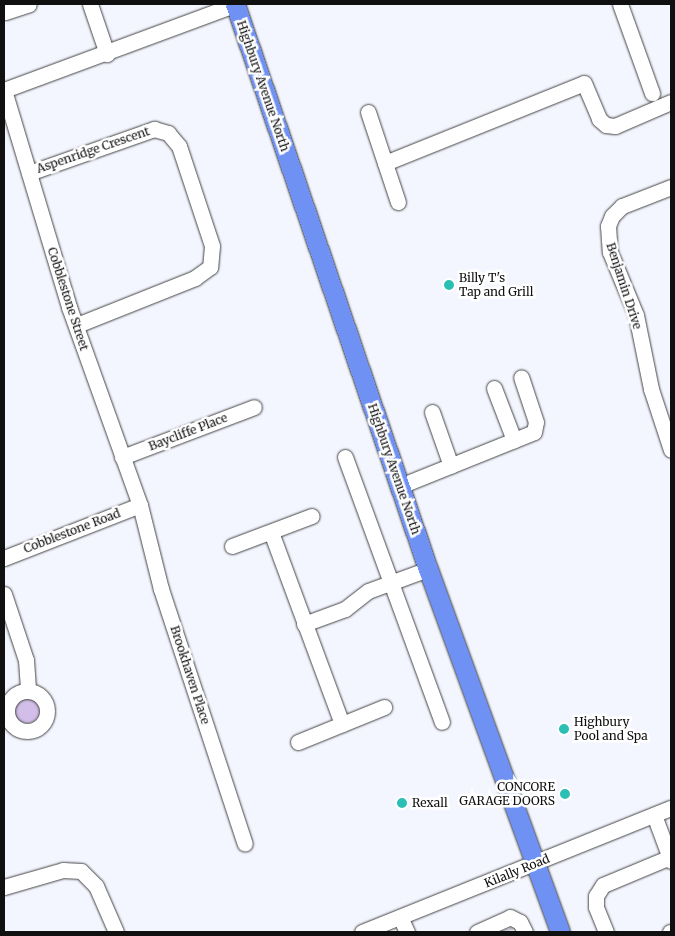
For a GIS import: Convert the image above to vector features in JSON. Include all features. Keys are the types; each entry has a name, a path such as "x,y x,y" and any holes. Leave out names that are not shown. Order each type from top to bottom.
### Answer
{"main road":[{"name":"Highbury Avenue North","path":"236,4 428,569 560,932"}],"street":[{"path":"4,12 29,4"},
{"path":"90,4 107,54"},
{"path":"4,90 107,54 236,4"},
{"path":"620,4 652,93"},
{"path":"385,164 584,82 599,119 606,125 615,126 671,102"},
{"name":"Cobblestone Street","path":"4,90 77,325 140,505"},
{"path":"368,112 398,202"},
{"name":"Aspenridge Crescent","path":"29,172 154,129 168,133 179,146 212,246 210,267 195,278 77,325"},
{"name":"Benjamin Drive","path":"671,187 622,206 612,216 608,232 610,252 636,315 651,389 671,450"},
{"path":"400,486 534,432 536,422 521,377"},
{"path":"494,388 514,440"},
{"name":"Baycliffe Place","path":"122,458 254,407"},
{"path":"432,412 451,466"},
{"path":"345,457 442,722"},
{"name":"Cobblestone Road","path":"4,558 140,505"},
{"name":"Brookhaven Place","path":"140,505 161,589 245,844"},
{"path":"232,546 312,516"},
{"path":"271,532 342,724"},
{"path":"304,624 345,609 368,590 391,584 428,569"},
{"path":"4,594 26,660 28,691"},
{"path":"298,742 384,707"},
{"name":"Kilally Road","path":"362,932 536,864 671,808"},
{"path":"606,932 596,907 596,896 603,885 670,859 654,815"},
{"path":"4,887 63,870 81,871 96,886 116,932"},
{"path":"400,917 407,932"},
{"path":"492,928 514,918 525,932"}],"shaded area":[{"path":"27,697 36,701 40,710 36,719 27,723 18,719 14,710 18,701"}],"place":[{"name":"Billy T's Tap and Grill","path":"449,285"},
{"name":"Highbury Pool and Spa","path":"564,729"},
{"name":"CONCORE GARAGE DOORS","path":"565,794"},
{"name":"Rexall","path":"402,803"}]}
